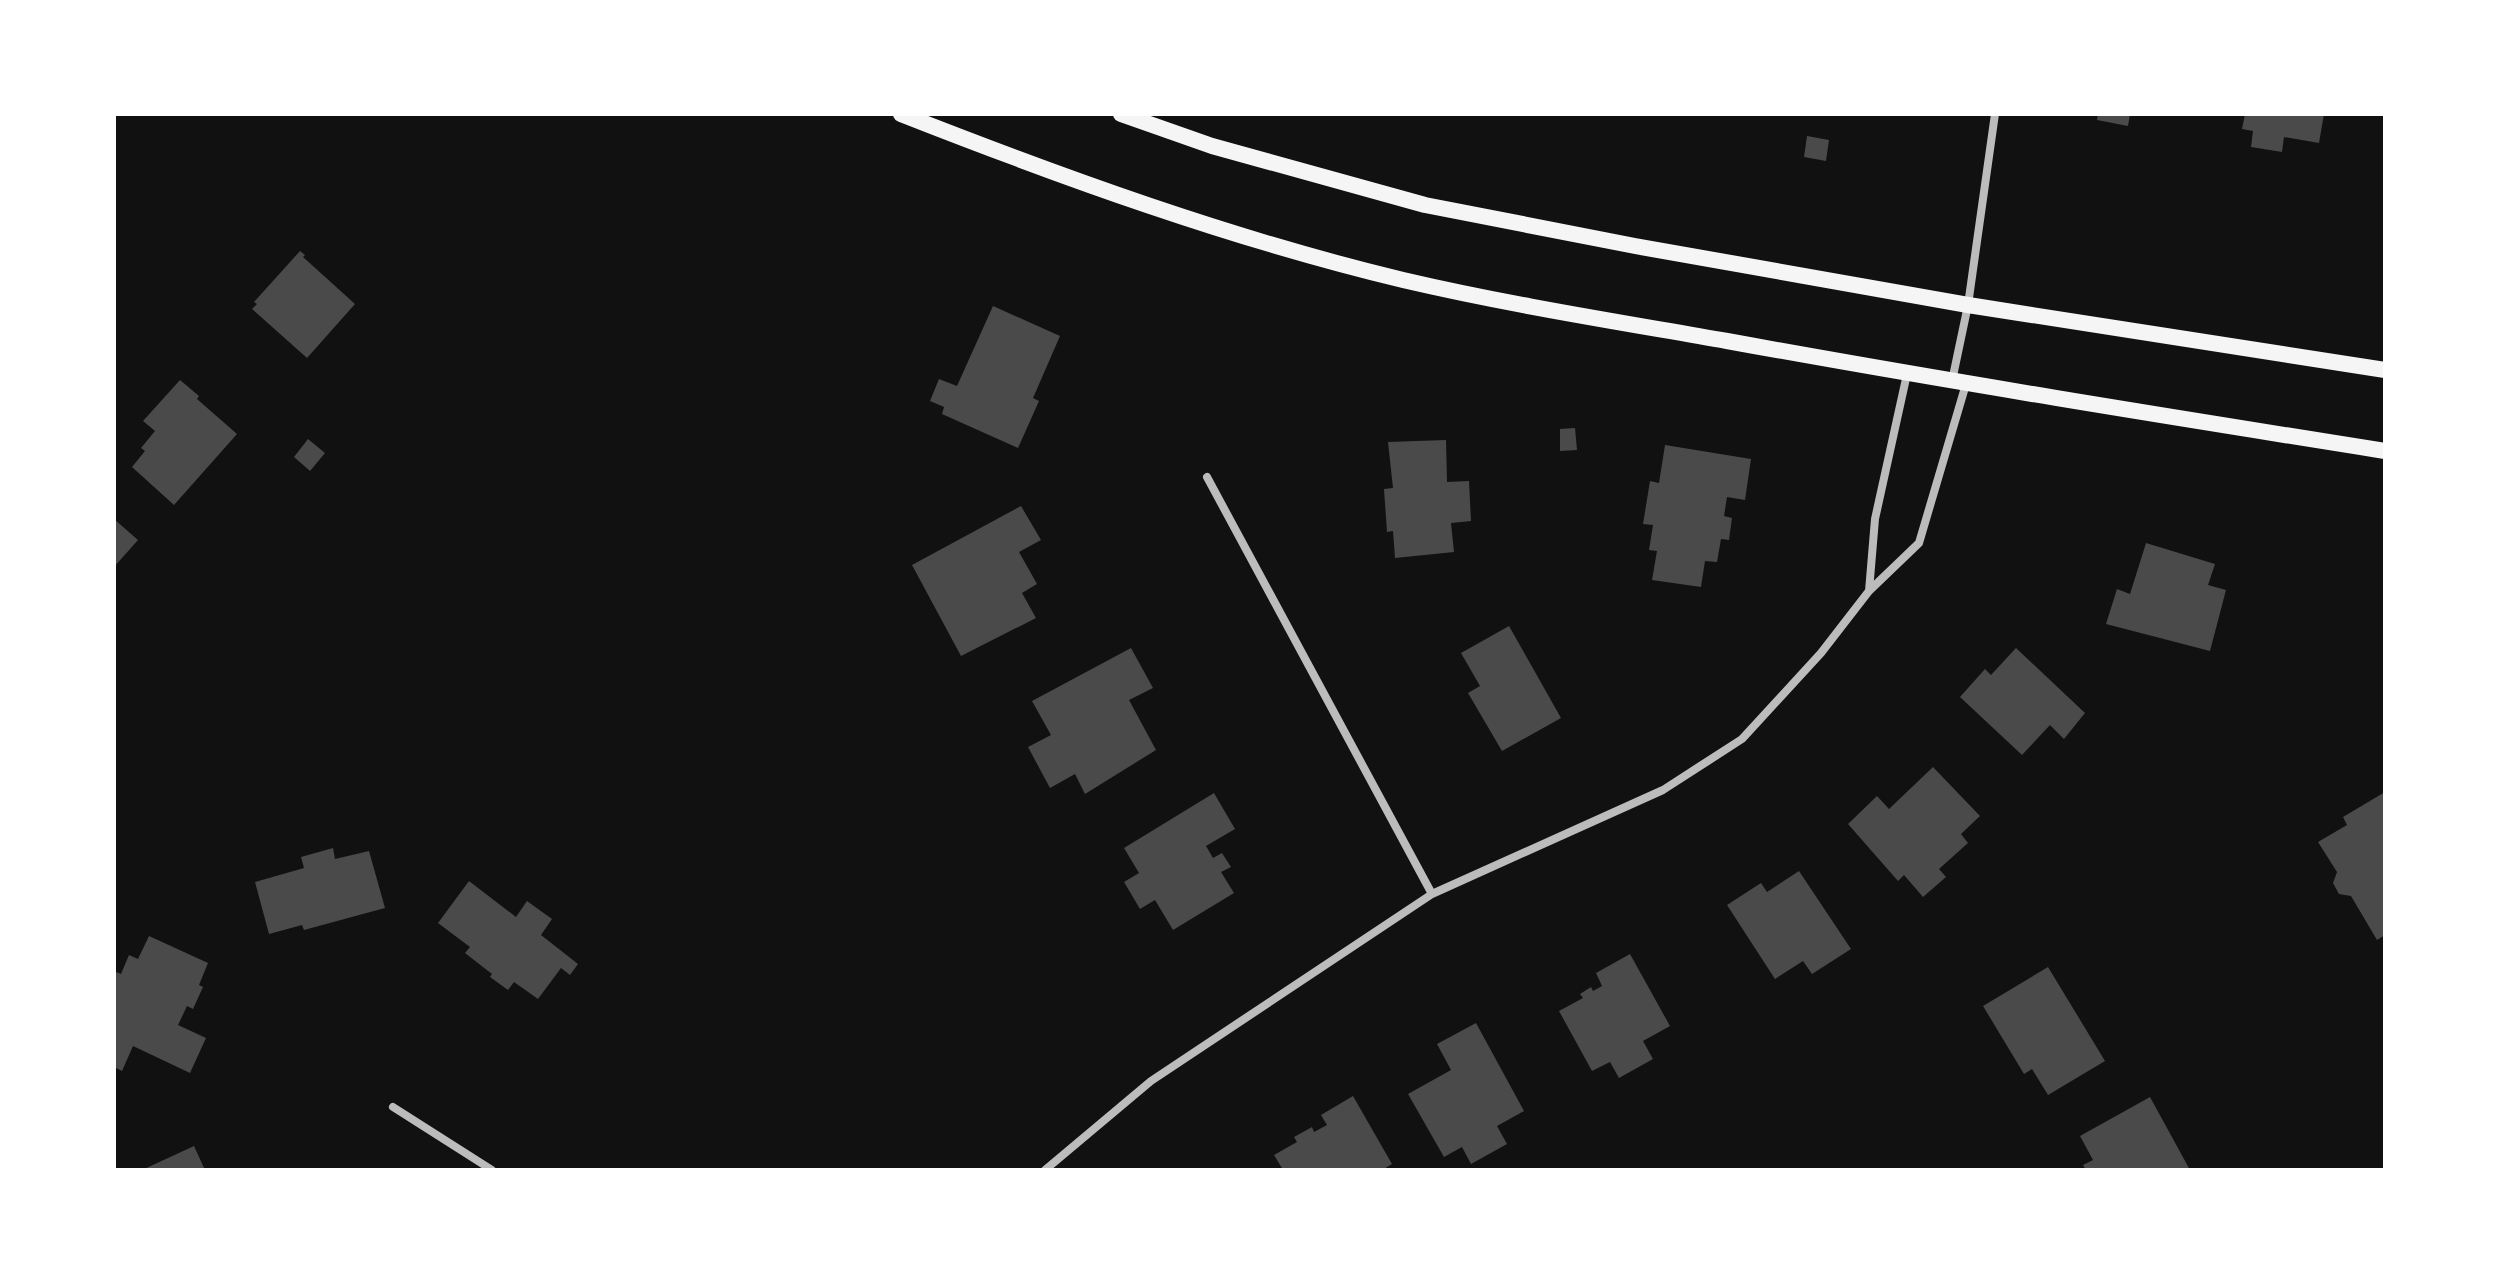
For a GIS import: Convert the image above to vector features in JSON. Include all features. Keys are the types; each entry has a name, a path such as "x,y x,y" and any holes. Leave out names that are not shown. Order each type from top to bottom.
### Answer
{"main road":[{"path":"901,114 1010,156 1264,242 1404,280 1907,374 2385,451"},
{"path":"1121,114 1212,146 1425,205 1968,305 2385,370"}],"street":[{"path":"1045,1170 1151,1081 1432,894 1663,790 1742,739 1821,653 1869,591 1919,543 1959,383 1995,114"},
{"path":"1869,591 1875,519 1907,374"},
{"path":"1207,477 1432,894"},
{"path":"393,1107 492,1170"}],"building":[{"path":"2098,114 2130,114 2128,126 2097,120"},
{"path":"2245,114 2324,114 2319,143 2284,137 2282,152 2251,147 2253,131 2242,129"},
{"path":"1807,136 1829,140 1826,161 1804,157"},
{"path":"300,251 355,304 307,358 252,309 257,304 254,302"},
{"path":"993,306 1060,336 1033,398 1039,401 1018,448 942,414 944,407 930,401 939,379 957,386"},
{"path":"180,380 237,434 174,505 132,467 145,451 141,448 155,431 143,421"},
{"path":"1575,428 1577,450 1560,451 1560,429"},
{"path":"308,439 325,453 310,471 294,457"},
{"path":"1446,440 1447,482 1469,481 1471,521 1451,523 1454,552 1395,558 1393,531 1387,532 1384,489 1393,488 1388,442"},
{"path":"1665,445 1751,459 1745,500 1727,497 1724,516 1732,518 1729,540 1721,539 1717,562 1705,561 1701,587 1652,580 1657,551 1649,550 1653,525 1643,524 1650,481 1659,483"},
{"path":"1021,506 1041,540 1019,552 1037,584 1022,593 1036,618 961,656 912,565"},
{"path":"114,519 138,540 114,567"},
{"path":"2146,543 2215,564 2208,585 2226,590 2210,651 2106,624 2117,589 2130,594"},
{"path":"1509,626 1561,718 1502,751 1468,693 1480,686 1461,653"},
{"path":"1131,648 1153,688 1129,700 1156,750 1085,794 1075,774 1050,788 1028,747 1051,735 1032,701"},
{"path":"2016,648 2085,713 2064,739 2050,725 2022,755 1960,697 1985,669 1991,675"},
{"path":"1933,767 1980,816 1961,834 1968,843 1939,869 1946,877 1923,897 1904,875 1898,881 1848,824 1877,796 1889,809"},
{"path":"2385,792 2385,935 2377,940 2351,896 2339,894 2333,883 2337,872 2318,842 2347,825 2343,817"},
{"path":"1214,793 1235,829 1206,846 1213,858 1222,853 1231,867 1221,872 1234,893 1173,930 1155,900 1140,909 1124,882 1139,873 1124,848"},
{"path":"333,848 335,859 369,851 385,908 304,930 302,925 269,934 255,882 304,868 301,857"},
{"path":"1799,871 1851,949 1812,974 1803,961 1775,979 1727,905 1761,883 1767,892"},
{"path":"469,881 516,917 527,901 552,919 541,935 578,964 570,975 561,968 538,999 514,982 508,990 490,977 492,974 465,953 470,947 438,923"},
{"path":"149,936 208,963 199,985 203,987 193,1009 187,1006 178,1025 206,1038 190,1073 133,1046 122,1071 114,1067 114,971 121,974 129,955 138,959"},
{"path":"1630,954 1670,1026 1643,1041 1653,1059 1619,1078 1610,1062 1592,1071 1559,1011 1583,998 1580,994 1591,987 1593,991 1602,986 1596,973"},
{"path":"2048,967 2105,1061 2048,1095 2032,1069 2024,1074 1983,1006"},
{"path":"1476,1023 1524,1111 1497,1126 1507,1144 1471,1164 1462,1147 1444,1157 1408,1094 1451,1070 1437,1044"},
{"path":"1353,1096 1392,1164 1382,1170 1283,1170 1274,1155 1297,1142 1294,1137 1312,1127 1314,1132 1327,1125 1321,1115"},
{"path":"2150,1097 2190,1170 2086,1170 2083,1165 2093,1160 2080,1136"},
{"path":"194,1146 205,1170 142,1170"}]}
